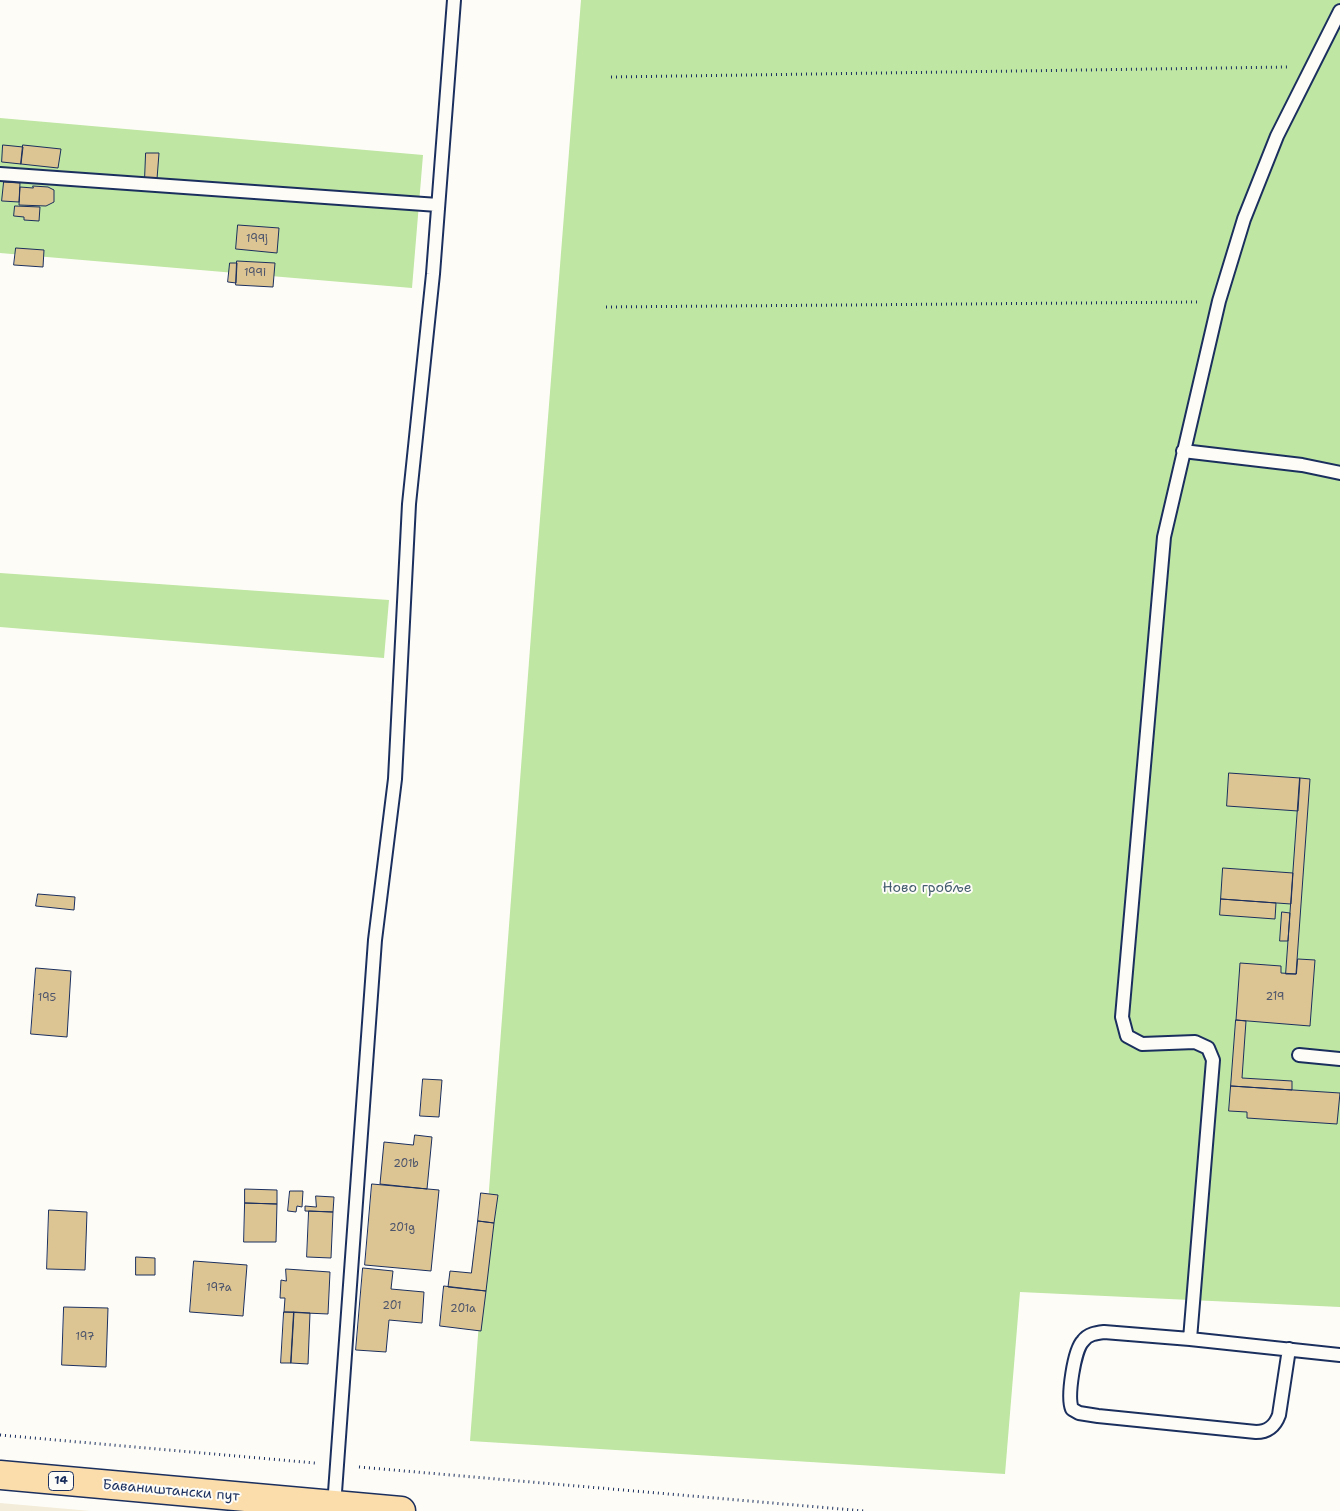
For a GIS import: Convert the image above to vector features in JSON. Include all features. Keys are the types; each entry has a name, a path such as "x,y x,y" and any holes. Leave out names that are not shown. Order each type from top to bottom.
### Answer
{"main road":[{"name":"Баваништански пут","path":"0,1475 401,1511"}],"lane":[{"path":"334,1506 375,940 395,778 409,504 434,274 454,0"},
{"path":"1190,1339 1213,1060 1208,1048 1196,1042 1142,1044 1127,1036 1122,1017 1164,537 1219,302 1244,219 1277,136 1310,67 1340,11"},
{"path":"0,174 438,205"},
{"path":"1183,451 1302,465 1340,472"},
{"path":"1299,1055 1340,1059"},
{"path":"1290,1349 1279,1415 1275,1423 1266,1431 1256,1432 1079,1414 1072,1409 1070,1398 1076,1353 1083,1340 1091,1334 1104,1332 1190,1339 1290,1349 1340,1355"}],"path":[{"path":"611,78 1310,67"},
{"path":"606,307 1219,302"},
{"path":"0,1435 864,1511"}],"shaded area":[{"path":"0,1503 91,1511 0,1511"}],"green space":[{"name":"Ново гробље","path":"581,0 1340,0 1340,1307 1020,1292 1005,1474 470,1441"},
{"path":"0,118 423,155 412,288 0,253"},
{"path":"0,573 389,600 384,658 0,627"}],"building":[{"path":"3,145 23,147 21,164 2,162"},
{"path":"23,145 61,149 58,168 21,164"},
{"path":"146,153 159,153 157,179 145,178"},
{"path":"4,182 20,183 19,202 2,201"},
{"path":"33,186 48,187 54,190 54,202 46,206 19,205 20,187 33,188"},
{"path":"15,206 40,207 39,221 24,220 24,217 14,216"},
{"path":"238,225 279,228 277,253 236,249"},
{"path":"16,248 44,250 43,267 14,265"},
{"path":"237,261 275,263 273,287 236,285"},
{"path":"230,263 237,263 236,283 228,282"},
{"path":"1229,773 1300,778 1298,811 1227,806"},
{"path":"1300,778 1310,779 1296,974 1286,974"},
{"path":"1223,868 1293,873 1291,904 1221,899"},
{"path":"38,894 75,897 74,910 36,906"},
{"path":"1221,899 1276,903 1275,919 1220,915"},
{"path":"1282,912 1290,913 1288,941 1280,941"},
{"path":"1298,959 1315,960 1310,1026 1236,1020 1240,963 1281,966 1281,973 1296,974"},
{"path":"36,968 71,971 67,1037 31,1034"},
{"path":"1236,1020 1246,1021 1242,1078 1292,1081 1292,1090 1231,1086"},
{"path":"423,1079 442,1080 439,1117 420,1116"},
{"path":"1231,1086 1340,1093 1337,1124 1247,1118 1247,1112 1229,1111"},
{"path":"415,1135 432,1137 427,1189 380,1184 384,1142 413,1145"},
{"path":"372,1184 439,1190 431,1271 365,1265"},
{"path":"245,1189 277,1190 277,1204 245,1203"},
{"path":"290,1191 303,1191 302,1207 297,1206 296,1212 288,1211"},
{"path":"481,1193 498,1195 494,1223 478,1221"},
{"path":"316,1196 334,1197 333,1212 305,1211 305,1206 316,1207"},
{"path":"245,1203 277,1204 276,1242 244,1242"},
{"path":"49,1210 87,1212 85,1270 47,1269"},
{"path":"309,1211 333,1212 331,1258 307,1257"},
{"path":"478,1221 494,1223 486,1291 448,1287 450,1271 471,1273"},
{"path":"136,1257 155,1258 155,1275 136,1275"},
{"path":"194,1261 247,1265 243,1316 190,1312"},
{"path":"363,1268 393,1271 391,1289 424,1292 422,1323 389,1320 386,1352 356,1350"},
{"path":"286,1269 330,1272 328,1314 284,1312 285,1298 280,1298 281,1280 286,1281"},
{"path":"444,1286 486,1291 481,1331 440,1326"},
{"path":"64,1307 108,1308 106,1367 62,1365"},
{"path":"284,1312 294,1312 291,1363 281,1363"},
{"path":"294,1312 310,1313 308,1364 291,1363"}]}
